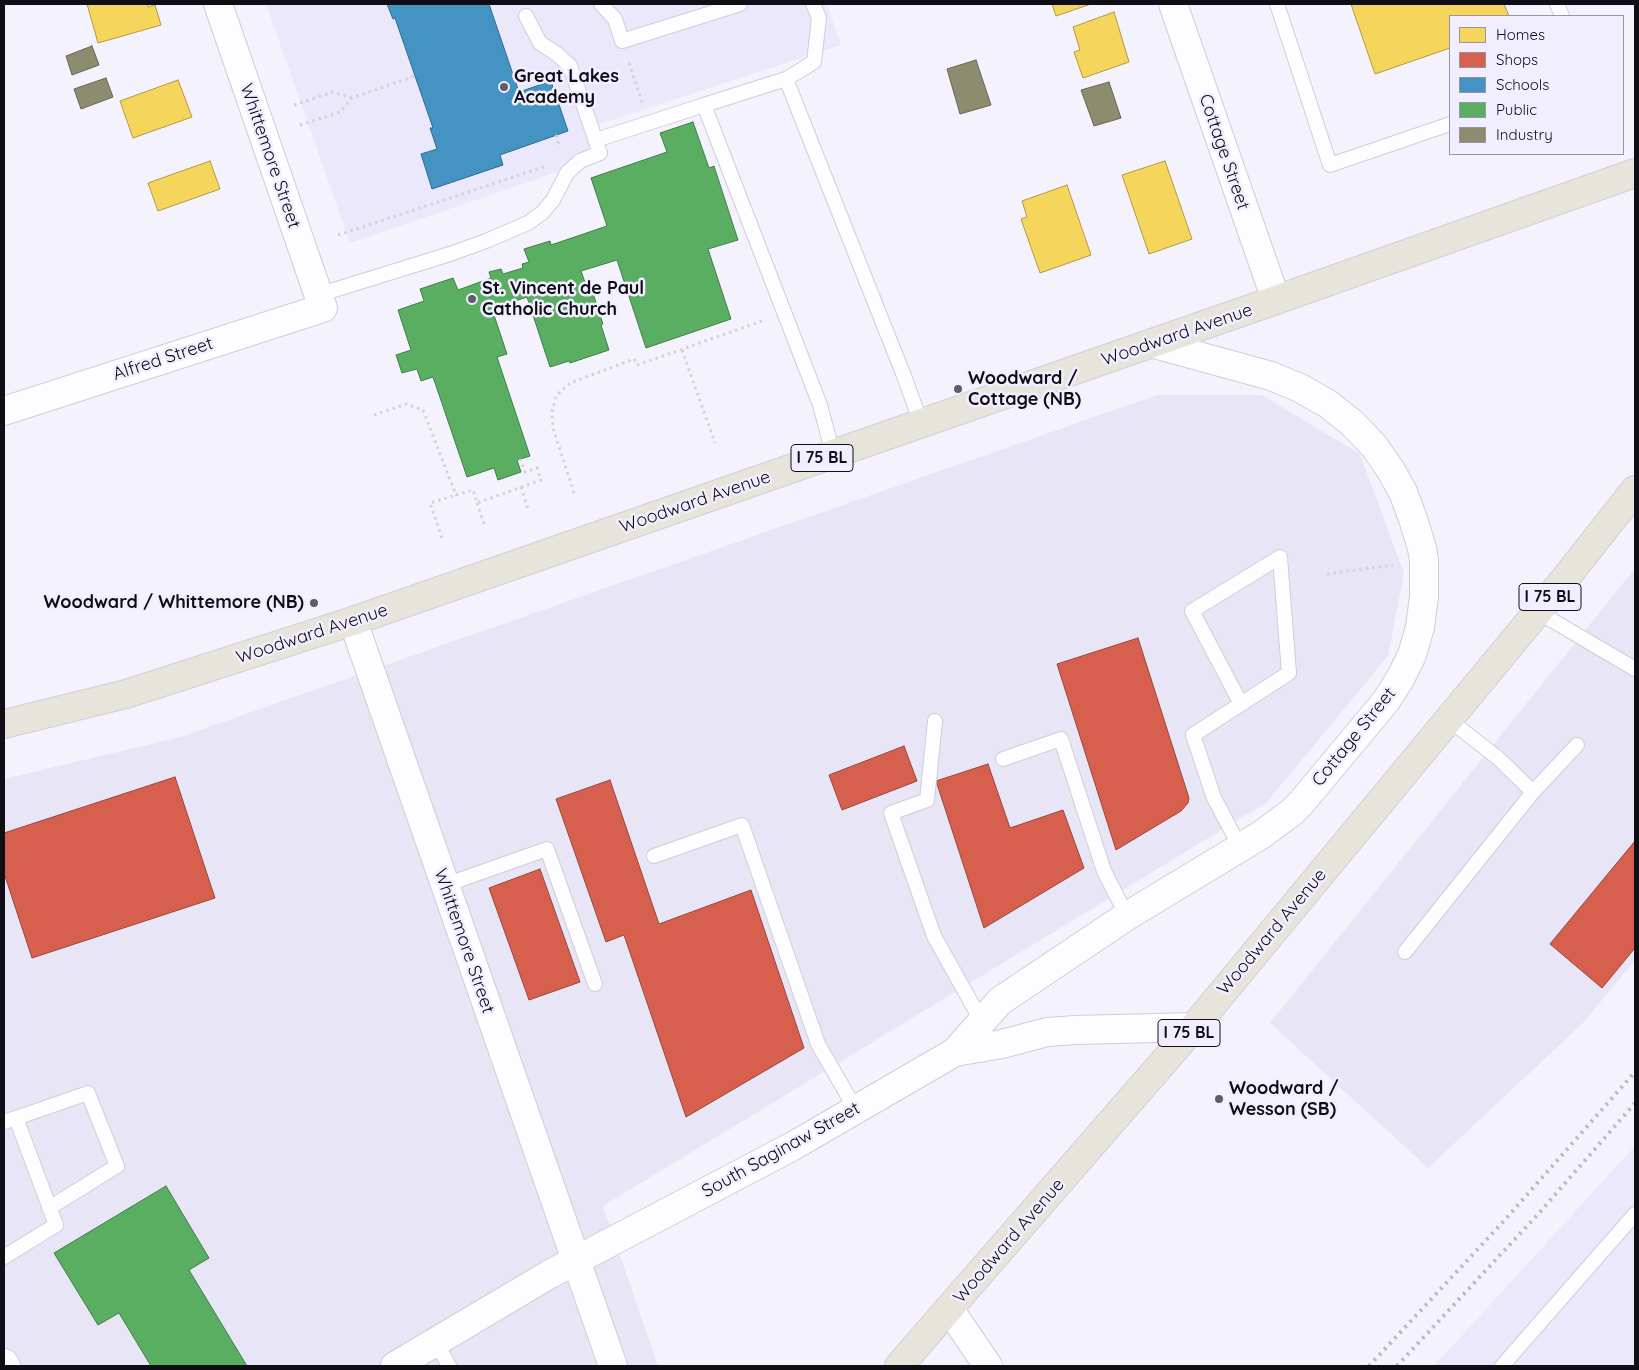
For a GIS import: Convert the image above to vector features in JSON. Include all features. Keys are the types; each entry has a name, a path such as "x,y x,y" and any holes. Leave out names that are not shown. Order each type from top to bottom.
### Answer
{"main road":[{"name":"Woodward Avenue","path":"4,724 126,694 353,621 1635,173"},
{"name":"Woodward Avenue","path":"899,1366 950,1310 1194,1027 1633,495"}],"street":[{"name":"Whittemore Street","path":"218,4 320,301"},
{"name":"Cottage Street","path":"1173,4 1276,300"},
{"name":"Alfred Street","path":"4,411 320,301"},
{"name":"Cottage Street","path":"955,1052 1000,1001 1127,916 1240,848 1282,820 1301,803 1386,701 1412,655 1420,627 1424,597 1424,561 1414,520 1403,492 1374,446 1352,423 1328,404 1300,388 1271,376 1151,343"},
{"name":"Whittemore Street","path":"353,621 613,1366"},
{"name":"South Saginaw Street","path":"396,1366 550,1274 793,1146 955,1052 1002,1044 1047,1032 1194,1027"},
{"path":"950,1310 988,1366"}],"lane":[{"path":"601,4 614,19 622,41 740,4"},
{"path":"596,140 786,79 814,62 819,18 814,4"},
{"path":"1276,4 1330,165 1449,124"},
{"path":"320,301 486,241 528,223 553,200 567,173 580,161 600,153 570,66 557,54 540,43 526,16"},
{"path":"786,79 921,423"},
{"path":"704,105 820,405 833,454"},
{"path":"1240,848 1214,798 1194,734 1241,704 1289,673 1280,557 1192,611 1241,704"},
{"path":"1538,612 1635,669"},
{"path":"1448,719 1498,758 1533,792"},
{"path":"935,721 927,800 891,813 934,936 982,1022"},
{"path":"1002,759 1060,739 1104,871 1127,916"},
{"path":"1405,952 1533,792 1577,745"},
{"path":"654,856 742,825 818,1044 856,1110"},
{"path":"445,885 547,849 594,984"},
{"path":"4,1257 56,1225 10,1120 88,1093 117,1166 50,1208"},
{"path":"1502,1366 1635,1214"},
{"path":"436,1342 450,1366"}],"path":[{"path":"630,66 644,105"},
{"path":"300,125 340,112 352,98 415,76"},
{"path":"294,105 333,92 352,98"},
{"path":"556,135 561,152"},
{"path":"338,235 545,166"},
{"path":"574,493 553,428 552,412 556,396 570,383 634,359 637,364 682,350 785,313"},
{"path":"682,350 716,443"},
{"path":"374,415 406,404 424,410 456,495"},
{"path":"477,503 541,480 537,468 525,472 520,459"},
{"path":"521,487 528,509"},
{"path":"442,538 430,503 472,490 484,524"},
{"path":"1327,574 1424,561"}],"shaded area":[{"name":"Great Lakes Academy","path":"266,4 827,4 841,45 584,129 593,160 350,243"},
{"path":"1157,395 1262,395 1360,454 1404,573 1388,656 1266,803 603,1206 658,1366 4,1366 4,779 180,737"},
{"path":"1635,568 1635,960 1584,1022 1428,1168 1270,1023"},
{"path":"1635,1146 1635,1366 1434,1366"}],"building: Homes":[{"path":"87,4 148,4 148,7 155,5 161,25 98,43"},
{"path":"1052,4 1091,4 1056,16"},
{"path":"1351,4 1504,4 1509,15 1449,15 1449,48 1375,74"},
{"path":"1114,12 1129,62 1083,78 1074,52 1080,50 1073,27"},
{"path":"178,80 192,117 133,138 120,101"},
{"path":"210,161 220,189 158,211 148,183"},
{"path":"1165,161 1192,239 1149,254 1122,175"},
{"path":"1067,185 1091,255 1040,273 1021,219 1027,217 1022,201"}],"building: Shops":[{"path":"1138,638 1189,798 1188,803 1181,811 1116,850 1057,664"},
{"path":"904,746 917,781 842,810 829,775"},
{"path":"988,764 1010,828 1063,810 1084,868 984,928 936,781"},
{"path":"175,777 215,898 32,958 4,873 4,833"},
{"path":"610,780 659,924 751,890 804,1048 686,1117 624,935 606,942 556,799"},
{"path":"1635,841 1635,948 1602,988 1550,944"},
{"path":"540,869 580,982 529,1000 489,888"}],"building: Schools":[{"path":"387,4 489,4 519,92 551,81 568,131 500,155 503,165 432,189 421,154 437,149 430,128 433,128 395,18 393,19"}],"building: Public":[{"name":"St. Vincent de Paul Catholic Church","path":"693,122 709,168 714,166 738,240 708,249 731,319 646,348 617,260 581,271 587,288 591,287 609,350 570,363 569,361 550,367 527,297 492,309 507,354 497,357 530,456 517,460 521,472 498,480 494,468 467,477 433,377 421,381 417,369 402,373 396,355 411,350 398,310 424,301 420,289 453,278 458,290 491,278 489,272 501,269 503,274 523,268 522,264 529,262 524,249 550,241 551,245 607,226 591,178 667,152 660,133"},
{"path":"166,1186 209,1258 189,1270 247,1366 151,1366 119,1313 98,1325 54,1253"}],"building: Industry":[{"path":"92,46 99,65 72,75 66,56"},
{"path":"976,60 991,105 960,114 947,69"},
{"path":"106,78 113,97 81,109 74,89"},
{"path":"1109,82 1121,118 1094,126 1081,90"}],"railway":[{"path":"1369,1366 1503,1222 1635,1072"},
{"path":"1397,1366 1540,1212 1635,1103"}],"place":[{"name":"Great Lakes Academy","path":"504,87"},
{"name":"St. Vincent de Paul Catholic Church","path":"472,299"},
{"name":"Woodward / Cottage (NB)","path":"958,389"},
{"name":"Woodward / Whittemore (NB)","path":"314,603"},
{"name":"Woodward / Wesson (SB)","path":"1219,1099"}]}
